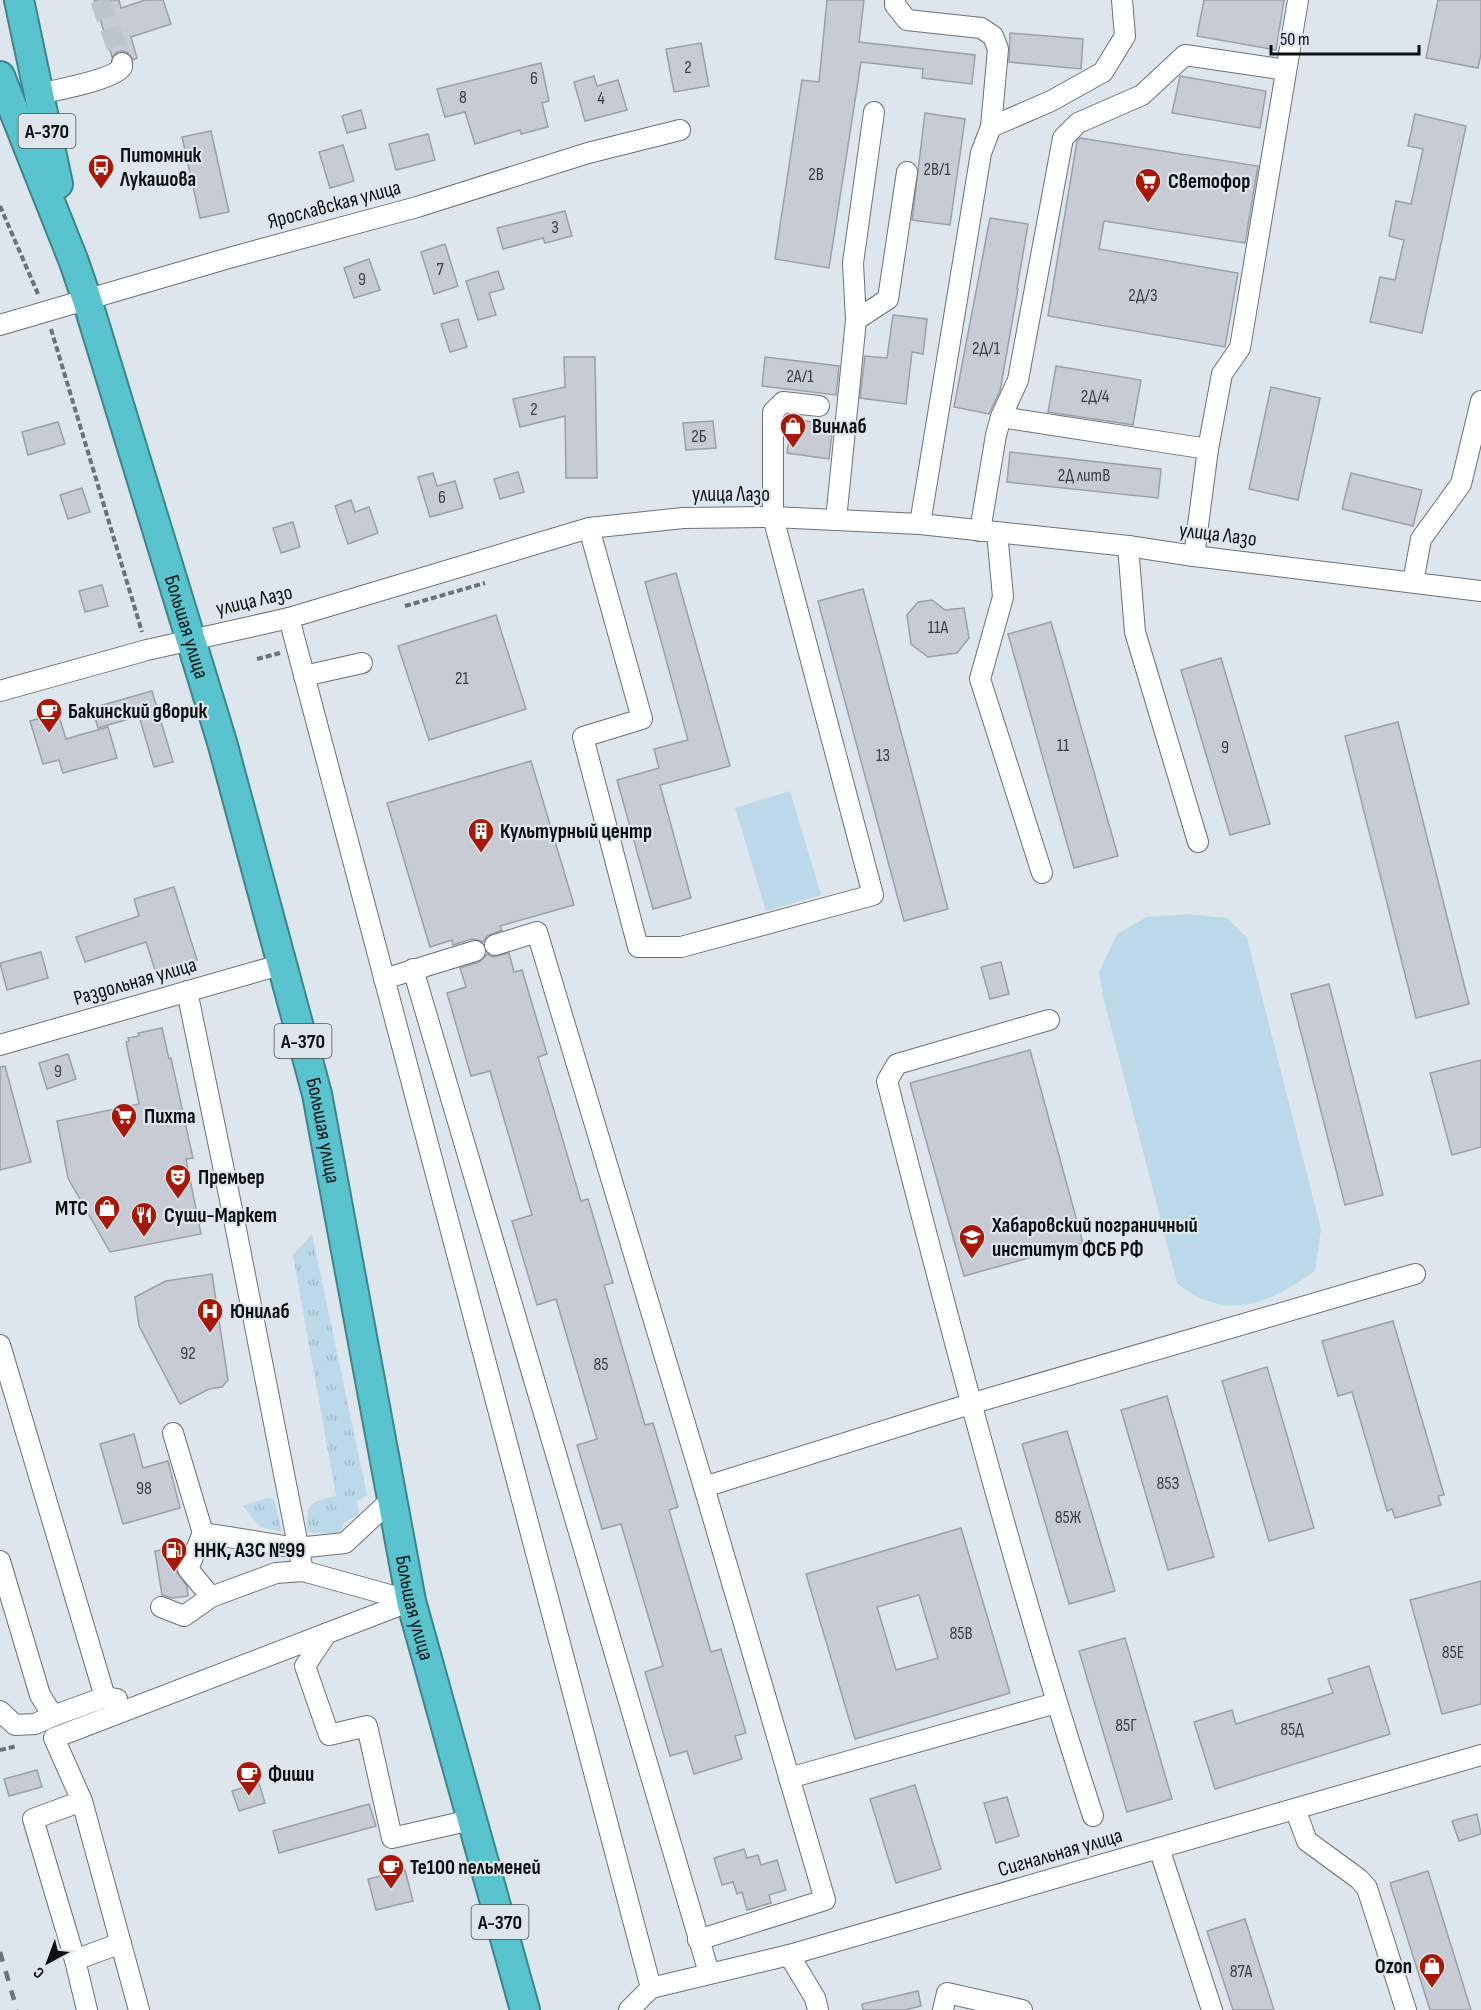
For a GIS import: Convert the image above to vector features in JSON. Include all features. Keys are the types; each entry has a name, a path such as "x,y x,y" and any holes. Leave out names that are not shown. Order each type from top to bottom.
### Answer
{"highway":[{"name":"Большая улица","path":"20,0 74,262"},
{"name":"Большая улица","path":"0,76 87,300 192,639 283,964 317,1094 411,1601 525,2010"}],"street":[{"path":"895,0 895,4 907,21 981,28 993,36 998,49 990,127 981,153 920,524"},
{"path":"990,127 1052,101 1103,72 1125,36 1122,0"},
{"path":"1194,556 1208,449 1222,374 1240,348 1298,0"},
{"path":"1042,873 980,679 1003,597 988,532 996,435 1001,417 1018,380 1063,138 1078,123 1142,95 1185,55 1286,70"},
{"path":"39,94 106,77 119,72 122,63"},
{"path":"836,520 856,320 853,263 874,112"},
{"name":"Ярославская улица","path":"1,320 87,300 229,258 417,207 588,153 680,130"},
{"path":"856,320 888,299 907,172"},
{"path":"1413,582 1421,539 1461,484 1481,401"},
{"path":"589,528 642,719 583,738 638,947 681,947 873,895 773,517 773,412 783,402 819,406"},
{"path":"1001,417 1208,449"},
{"name":"улица Лазо","path":"0,691 147,650 289,618 589,528 683,518 773,517 920,524 1128,546 1481,591"},
{"path":"1128,546 1135,632 1198,842"},
{"path":"289,618 651,1988 629,2010"},
{"path":"304,676 362,663"},
{"path":"495,945 537,932 825,1900 698,1941"},
{"path":"384,979 475,951"},
{"name":"Раздольная улица","path":"0,1045 283,964"},
{"path":"413,969 709,1973"},
{"path":"187,991 303,1571"},
{"path":"1049,1020 897,1064 887,1081 970,1404 1056,1704 1093,1816"},
{"path":"704,1487 970,1404 1415,1274"},
{"path":"0,1345 105,1697"},
{"path":"173,1433 202,1533 188,1569 211,1598"},
{"path":"202,1533 297,1548 345,1543 392,1499"},
{"path":"0,1562 40,1695 53,1716"},
{"path":"161,1607 184,1616 211,1598 276,1573 303,1571 411,1601"},
{"path":"139,2010 82,1801 54,1737 411,1601"},
{"path":"327,1633 305,1666 329,1735 367,1726 392,1838 471,1820"},
{"path":"0,1712 15,1725 35,1724 105,1697 141,1704"},
{"path":"789,1778 1056,1704"},
{"name":"Сигнальная улица","path":"651,1988 789,1955 1481,1755"},
{"path":"82,1801 33,1819 75,1960 87,2010"},
{"path":"1295,1809 1307,1841 1367,1888 1406,2010"},
{"path":"1159,1848 1212,2010"},
{"path":"75,1960 121,1943"},
{"path":"789,1955 815,1998 818,2010"},
{"path":"943,2010 947,1993 1022,2010"}],"path":[{"path":"0,206 45,311 147,650"},
{"path":"397,608 485,583"}],"green space":[{"path":"790,791 821,895 766,911 735,808"},
{"path":"1187,914 1227,918 1247,938 1321,1229 1315,1271 1276,1295 1249,1304 1220,1304 1205,1300 1177,1283 1103,996 1099,972 1117,934 1147,917"},
{"path":"312,1234 367,1495 357,1501 359,1515 344,1522 340,1534 308,1532 307,1515 311,1505 336,1496 293,1255"},
{"path":"267,1498 274,1499 282,1532 260,1527 243,1506"}],"building":[{"path":"94,0 119,0 121,8 145,0 163,0 171,24 131,37 137,58 133,60 128,53 123,51 117,52 112,57"},
{"path":"827,0 864,0 859,42 975,55 972,84 922,78 923,69 861,62 829,268 775,259 802,80 819,82"},
{"path":"1204,0 1284,0 1276,50 1197,36"},
{"path":"1438,0 1481,0 1481,54 1478,68 1426,58"},
{"path":"1010,33 1083,39 1081,69 1009,62"},
{"path":"701,43 709,86 674,92 666,49"},
{"path":"541,63 549,101 542,103 548,127 521,134 520,130 475,144 465,112 445,117 437,89"},
{"path":"594,76 597,86 618,80 627,110 585,121 574,82"},
{"path":"1180,76 1266,91 1260,128 1172,113"},
{"path":"361,110 366,128 347,133 342,116"},
{"path":"925,113 965,119 950,225 912,220"},
{"path":"1415,114 1466,126 1422,333 1370,322 1380,277 1395,280 1404,240 1389,236 1396,201 1411,204 1423,149 1408,146"},
{"path":"211,131 229,212 200,218 182,137"},
{"path":"428,134 435,160 396,170 389,144"},
{"path":"1080,138 1258,166 1245,243 1104,221 1099,249 1238,273 1225,347 1048,316 1077,141"},
{"path":"343,145 354,181 330,188 319,152"},
{"path":"565,211 572,236 545,243 543,238 503,249 497,228"},
{"path":"990,218 1028,224 1000,391 989,414 954,407"},
{"path":"445,244 458,286 434,294 421,252"},
{"path":"369,259 380,290 354,298 344,268"},
{"path":"498,271 504,289 489,293 496,315 478,320 466,281"},
{"path":"893,315 927,319 923,354 912,352 906,404 860,398 865,356 887,358"},
{"path":"458,319 467,347 450,352 441,324"},
{"path":"564,357 595,357 597,478 566,478 565,416 520,427 513,399 565,387"},
{"path":"765,357 839,366 836,395 762,386"},
{"path":"1056,366 1141,380 1133,425 1048,412"},
{"path":"1271,387 1320,398 1298,500 1249,489"},
{"path":"792,419 833,425 829,459 787,453"},
{"path":"713,421 716,448 686,450 683,423"},
{"path":"58,422 65,444 28,455 22,432"},
{"path":"1010,452 1161,469 1158,498 1007,482"},
{"path":"518,472 524,492 500,499 494,479"},
{"path":"433,473 437,486 455,481 463,508 430,517 418,477"},
{"path":"1351,473 1422,490 1413,526 1342,509"},
{"path":"82,488 90,512 68,519 60,495"},
{"path":"351,500 355,512 369,507 378,533 348,544 335,506"},
{"path":"293,522 300,547 281,553 273,528"},
{"path":"676,573 730,766 660,785 691,898 653,909 617,780 659,768 654,749 688,740 645,582"},
{"path":"102,585 108,606 85,612 79,591"},
{"path":"863,589 948,909 904,921 818,601"},
{"path":"932,600 945,610 964,608 969,638 957,653 928,657 911,644 907,615 918,602"},
{"path":"496,615 526,709 429,740 398,646"},
{"path":"1051,622 1118,856 1074,868 1008,634"},
{"path":"1221,658 1270,824 1230,835 1181,670"},
{"path":"152,691 173,762 154,767 139,716 98,728 92,708"},
{"name":"Бакинский дворик","path":"58,713 66,739 108,727 117,758 63,773 59,760 43,764 30,721"},
{"path":"1398,722 1469,1004 1416,1018 1345,736"},
{"name":"Культурный центр","path":"531,761 574,905 500,926 502,930 487,936 483,942 472,939 453,945 452,940 430,947 387,803"},
{"path":"174,887 197,960 156,973 146,942 85,962 76,937 139,916 134,899"},
{"path":"41,952 48,978 7,990 0,963"},
{"path":"509,953 514,972 522,970 547,1054 538,1057 581,1201 588,1199 613,1283 604,1285 645,1425 653,1423 678,1507 669,1510 711,1652 721,1649 746,1733 735,1736 742,1759 694,1774 687,1751 670,1756 645,1672 663,1666 621,1524 602,1529 577,1445 597,1439 556,1299 537,1305 512,1221 532,1215 490,1071 471,1076 447,993 466,987 460,968 479,962 487,954 493,957"},
{"path":"1001,962 1009,994 990,999 981,967"},
{"path":"1329,984 1383,1195 1345,1205 1291,994"},
{"name":"Пихта","path":"162,1028 193,1158 186,1159 201,1234 110,1252 68,1178 57,1121 139,1104 126,1042 129,1041 128,1038 139,1036 138,1033"},
{"path":"1030,1050 1083,1243 964,1276 910,1083"},
{"path":"68,1054 76,1079 47,1089 39,1063"},
{"path":"1481,1060 1481,1147 1452,1155 1430,1073"},
{"path":"5,1066 31,1162 0,1170 0,1067"},
{"path":"212,1274 228,1380 222,1387 209,1389 180,1404 139,1326 135,1297 166,1281"},
{"path":"1393,1321 1444,1495 1438,1496 1441,1505 1395,1518 1392,1509 1387,1511 1352,1392 1338,1396 1322,1341"},
{"path":"1267,1367 1314,1528 1269,1541 1222,1381"},
{"path":"1167,1396 1214,1557 1168,1570 1121,1410"},
{"path":"1067,1431 1115,1591 1069,1604 1022,1444"},
{"path":"134,1434 143,1468 168,1461 180,1508 123,1524 100,1444"},
{"path":"961,1528 1010,1693 855,1739 806,1574","holes":["919,1595 938,1658 896,1670 877,1607"]},
{"path":"180,1547 181,1554 176,1571 187,1586 188,1596 172,1598 162,1595 155,1551"},
{"path":"1481,1581 1481,1704 1442,1714 1410,1600"},
{"path":"1125,1638 1172,1799 1127,1812 1079,1651"},
{"path":"1369,1666 1390,1734 1215,1789 1194,1722 1232,1710 1236,1724 1333,1693 1328,1679"},
{"path":"37,1770 42,1787 9,1796 4,1779"},
{"path":"259,1783 265,1803 239,1811 232,1791"},
{"path":"915,1785 941,1869 896,1883 870,1799"},
{"path":"1007,1797 1019,1836 996,1843 984,1803"},
{"path":"369,1804 376,1826 279,1853 273,1831"},
{"path":"1477,1814 1481,1834 1459,1841 1452,1821"},
{"path":"744,1849 747,1858 758,1855 761,1865 777,1860 786,1890 769,1895 771,1903 747,1910 742,1892 737,1894 733,1882 722,1885 714,1858"},
{"path":"405,1870 413,1901 376,1910 368,1879"},
{"path":"1428,1871 1471,2010 1430,2010 1390,1883"},
{"path":"1245,1919 1274,2010 1233,2010 1207,1931"},
{"path":"918,1991 921,2006 905,2010 863,2010 862,2004"}],"tunnel":[{"path":"100,0 122,63"}],"railway":[{"path":"0,1952 17,2010"}],"place":[{"name":"Питомник Лукашова","path":"101,190"},
{"name":"Светофор","path":"1148,204"},
{"name":"Винлаб","path":"793,449"},
{"name":"Бакинский дворик","path":"49,734"},
{"name":"Культурный центр","path":"481,854"},
{"name":"Пихта","path":"124,1139"},
{"name":"Премьер","path":"178,1200"},
{"name":"МТС","path":"107,1231"},
{"name":"Суши-Маркет","path":"144,1238"},
{"name":"Хабаровский пограничный институт ФСБ РФ","path":"972,1260"},
{"name":"Юнилаб","path":"210,1334"},
{"name":"ННК, АЗС №99","path":"174,1573"},
{"name":"Фиши","path":"249,1797"},
{"name":"Те100 пельменей","path":"391,1890"},
{"name":"Ozon","path":"1432,1989"}]}
